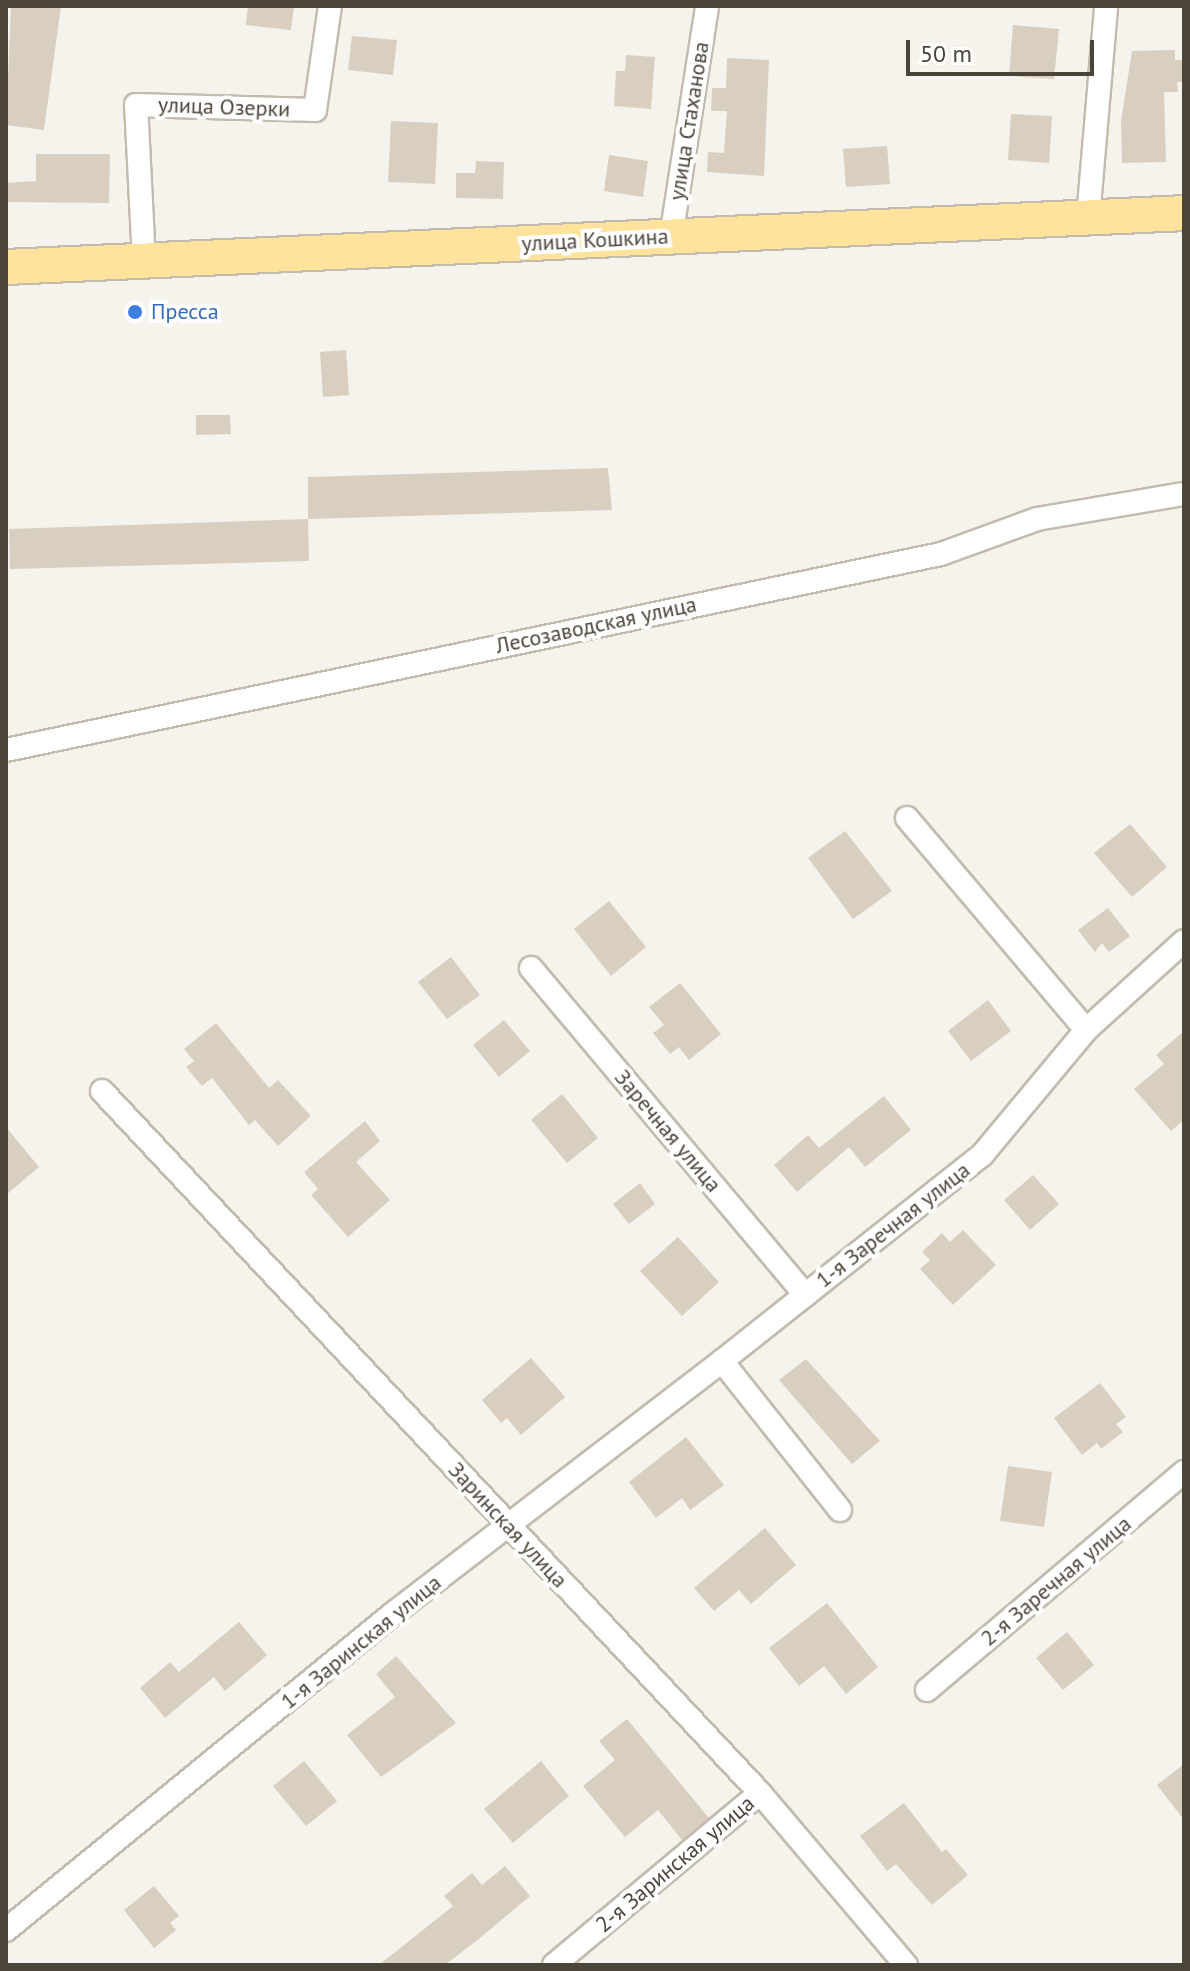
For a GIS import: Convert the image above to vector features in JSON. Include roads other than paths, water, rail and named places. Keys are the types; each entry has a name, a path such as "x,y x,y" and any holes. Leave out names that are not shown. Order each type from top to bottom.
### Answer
{"main road":[{"name":"улица Кошкина","path":"6,267 1184,213"}],"street":[{"name":"улица Озерки","path":"144,261 136,105 315,110 330,6"},
{"name":"улица Стаханова","path":"671,237 707,6"},
{"path":"1088,218 1106,6"},
{"name":"Лесозаводская улица","path":"6,750 941,554 1037,519 1184,494"},
{"path":"907,818 1086,1030"},
{"name":"1-я Заречная улица","path":"722,1361 982,1155 1086,1030 1184,941"},
{"name":"Заречная улица","path":"531,968 805,1295"},
{"name":"Заринская улица","path":"102,1091 760,1793 906,1965"},
{"path":"722,1361 840,1510"},
{"name":"1-я Заринская улица","path":"6,1930 509,1525 722,1361"},
{"name":"2-я Заречная улица","path":"927,1690 1184,1472"},
{"name":"2-я Заринская улица","path":"554,1965 760,1793"}],"place":[{"name":"Пресса","path":"135,312"}]}
